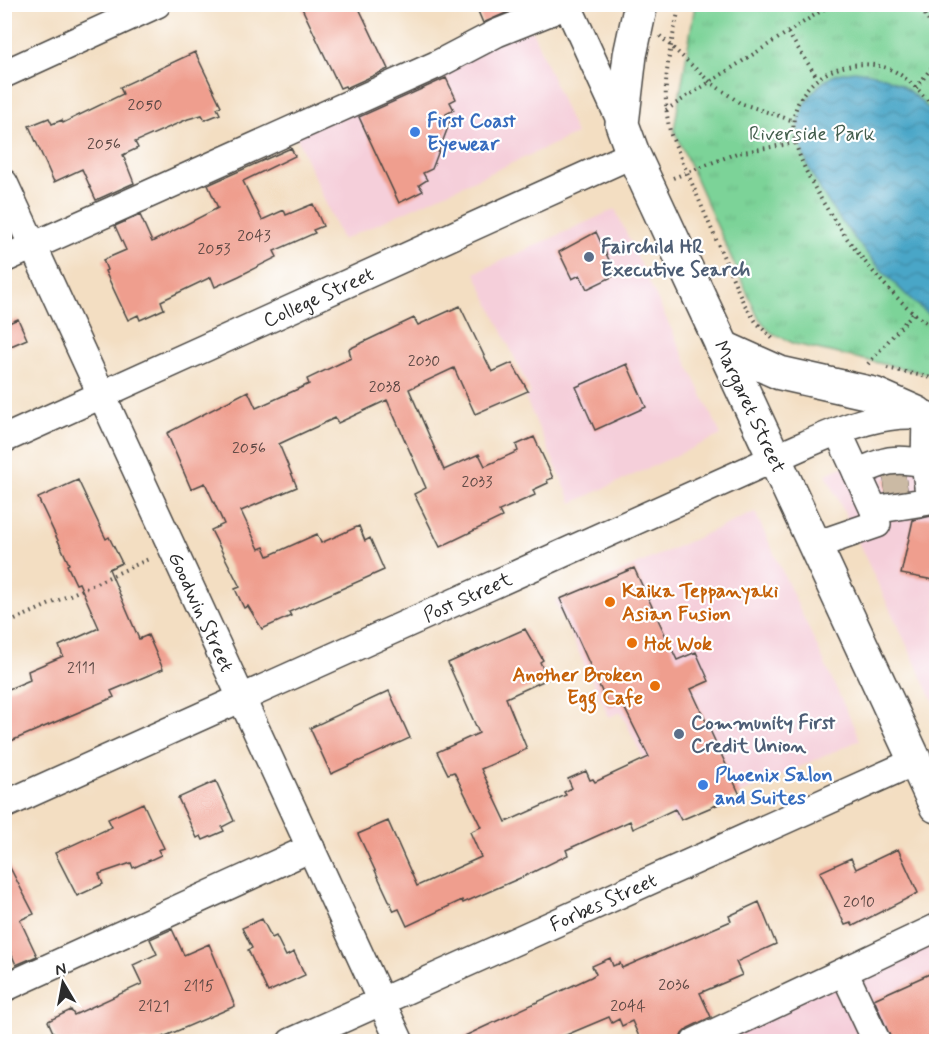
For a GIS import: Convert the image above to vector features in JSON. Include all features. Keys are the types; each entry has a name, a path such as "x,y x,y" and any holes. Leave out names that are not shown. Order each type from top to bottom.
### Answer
{"main road":[{"path":"628,139 630,55 647,17"},
{"name":"Margaret Street","path":"628,139 722,347 936,806"},
{"path":"722,347 780,373 874,393 926,415"}],"street":[{"path":"4,74 157,4"},
{"path":"4,259 436,65 496,33 567,5"},
{"name":"Margaret Street","path":"567,5 628,139"},
{"name":"College Street","path":"4,439 101,396 628,139"},
{"name":"Goodwin Street","path":"4,183 400,1041"},
{"path":"816,545 877,524 891,482 926,415"},
{"name":"Post Street","path":"4,805 774,458 862,422 926,415"},
{"path":"838,432 891,482"},
{"name":"Forbes Street","path":"291,1041 916,761"},
{"path":"4,988 311,848"},
{"path":"695,1041 936,928"},
{"path":"844,972 877,1041"}],"path":[{"path":"680,4 666,71 666,110 671,135 743,302 756,322 774,340 783,344"},
{"path":"666,110 832,4"},
{"path":"919,4 936,34"},
{"path":"647,17 671,46 710,82 740,103 794,121"},
{"path":"788,33 818,77"},
{"path":"916,88 936,62"},
{"path":"936,109 916,88 891,70 867,65 844,65 818,77 804,93 794,113 795,143 799,158 857,252 914,312 936,328"},
{"path":"670,179 737,153 795,143"},
{"path":"868,364 914,312"},
{"path":"857,362 936,379"},
{"path":"4,625 174,548"}],"shaded area":[{"path":"526,16 576,134 342,240 290,122"},
{"path":"615,209 721,435 572,503 525,397 531,393 475,273"},
{"path":"887,448 936,459 936,707 826,474"},
{"path":"755,512 860,740 675,823 621,712 609,717 555,601"},
{"path":"936,933 936,1041 705,1041"}],"green space":[{"name":"Riverside Park","path":"695,5 936,5 936,376 795,344 770,332 758,317 674,130"}],"water":[{"path":"855,71 868,72 890,79 919,99 936,117 936,320 896,285 852,236 816,182 804,156 799,125 808,100 826,80 838,74"}],"building":[{"path":"300,4 357,4 388,69 346,88 345,86 340,88"},
{"path":"475,4 526,4 483,23"},
{"path":"195,52 221,106 217,108 220,114 205,120 202,115 188,119 135,142 138,148 123,155 134,183 96,200 82,169 54,182 29,126 49,118 52,124 62,120 63,123 123,94 120,87"},
{"path":"446,78 456,99 450,102 454,110 446,114 450,122 432,169 423,173 427,180 419,185 423,191 399,203 359,117"},
{"path":"291,148 295,156 243,181 262,220 284,210 286,215 313,204 323,226 313,230 315,233 274,251 277,257 239,276 215,287 211,277 161,301 164,309 140,320 138,315 128,320 105,271 107,270 103,260 126,250 115,226 140,215 152,242 218,208 208,185"},
{"path":"596,232 616,275 587,289 580,275 572,279 559,252"},
{"path":"460,306 492,372 512,363 528,391 475,414 454,368 409,389 444,470 479,454 485,466 518,451 516,445 534,437 553,478 533,490 535,495 499,511 502,517 440,547 414,494 426,488 387,400 338,423 335,418 279,444 297,487 241,511 259,549 264,547 268,556 317,534 321,543 359,526 365,541 370,538 384,570 289,612 291,616 262,629 248,606 244,608 235,589 240,587 211,530 224,524 205,483 191,489 167,433 248,391 256,408 309,384 307,379 351,358 349,349 414,318 418,325"},
{"path":"18,319 27,339 4,349 4,325"},
{"path":"627,364 646,407 595,430 576,387"},
{"path":"905,476 907,489 886,492 884,479"},
{"path":"78,480 106,539 109,537 122,563 109,569 139,639 148,635 163,669 111,691 114,697 4,744 4,691 30,680 28,671 63,656 59,646 99,628 79,583 76,584 67,565 69,564 38,498"},
{"path":"936,515 934,580 901,574 913,520"},
{"path":"634,568 677,660 696,652 709,681 691,689 740,795 681,820 675,809 633,829 630,821 566,850 568,855 527,875 463,903 462,900 407,926 399,909 394,911 358,834 388,821 417,886 481,857 470,832 481,827 454,772 448,774 437,752 479,733 448,663 525,629 543,660 540,662 548,679 506,698 527,749 481,769 506,822 566,795 564,792 572,788 568,779 586,771 590,780 593,779 595,782 649,757 621,701 609,707 560,599"},
{"path":"389,691 410,738 331,774 310,728"},
{"path":"216,781 234,821 222,827 224,831 203,840 201,836 197,838 178,798"},
{"path":"143,803 164,848 158,850 161,855 133,868 131,863 99,874 103,884 77,896 55,853 112,827 108,819"},
{"path":"898,849 918,893 853,926 851,923 845,925 820,872 851,858 856,869"},
{"path":"4,856 34,914 20,920 37,956 16,965 4,936"},
{"path":"759,902 776,944 736,962 742,975 700,993 711,1017 688,1028 679,1041 641,1041 632,1021 622,1026 619,1019 612,1023 609,1017 552,1041 454,1041 591,977 596,974 592,966 610,958 613,966 620,963 622,968 731,921 729,916"},
{"path":"262,919 272,938 276,936 286,956 294,952 305,975 268,992 248,950 252,948 242,928"},
{"path":"172,929 184,955 209,944 235,1006 154,1041 57,1041 48,1021 71,1010 74,1015 142,984 133,965 157,954 150,939"},
{"path":"936,971 936,1041 892,1041 874,999"}],"tunnel":[{"path":"884,482 906,479"}],"place":[{"name":"First Coast Eyewear","path":"415,132"},
{"name":"Fairchild HR Executive Search","path":"589,257"},
{"name":"Kaika Teppanyaki Asian Fusion","path":"610,602"},
{"name":"Hot Wok","path":"632,643"},
{"name":"Another Broken Egg Cafe","path":"655,686"},
{"name":"Community First Credit Union","path":"679,734"},
{"name":"Phoenix Salon and Suites","path":"703,785"}]}
